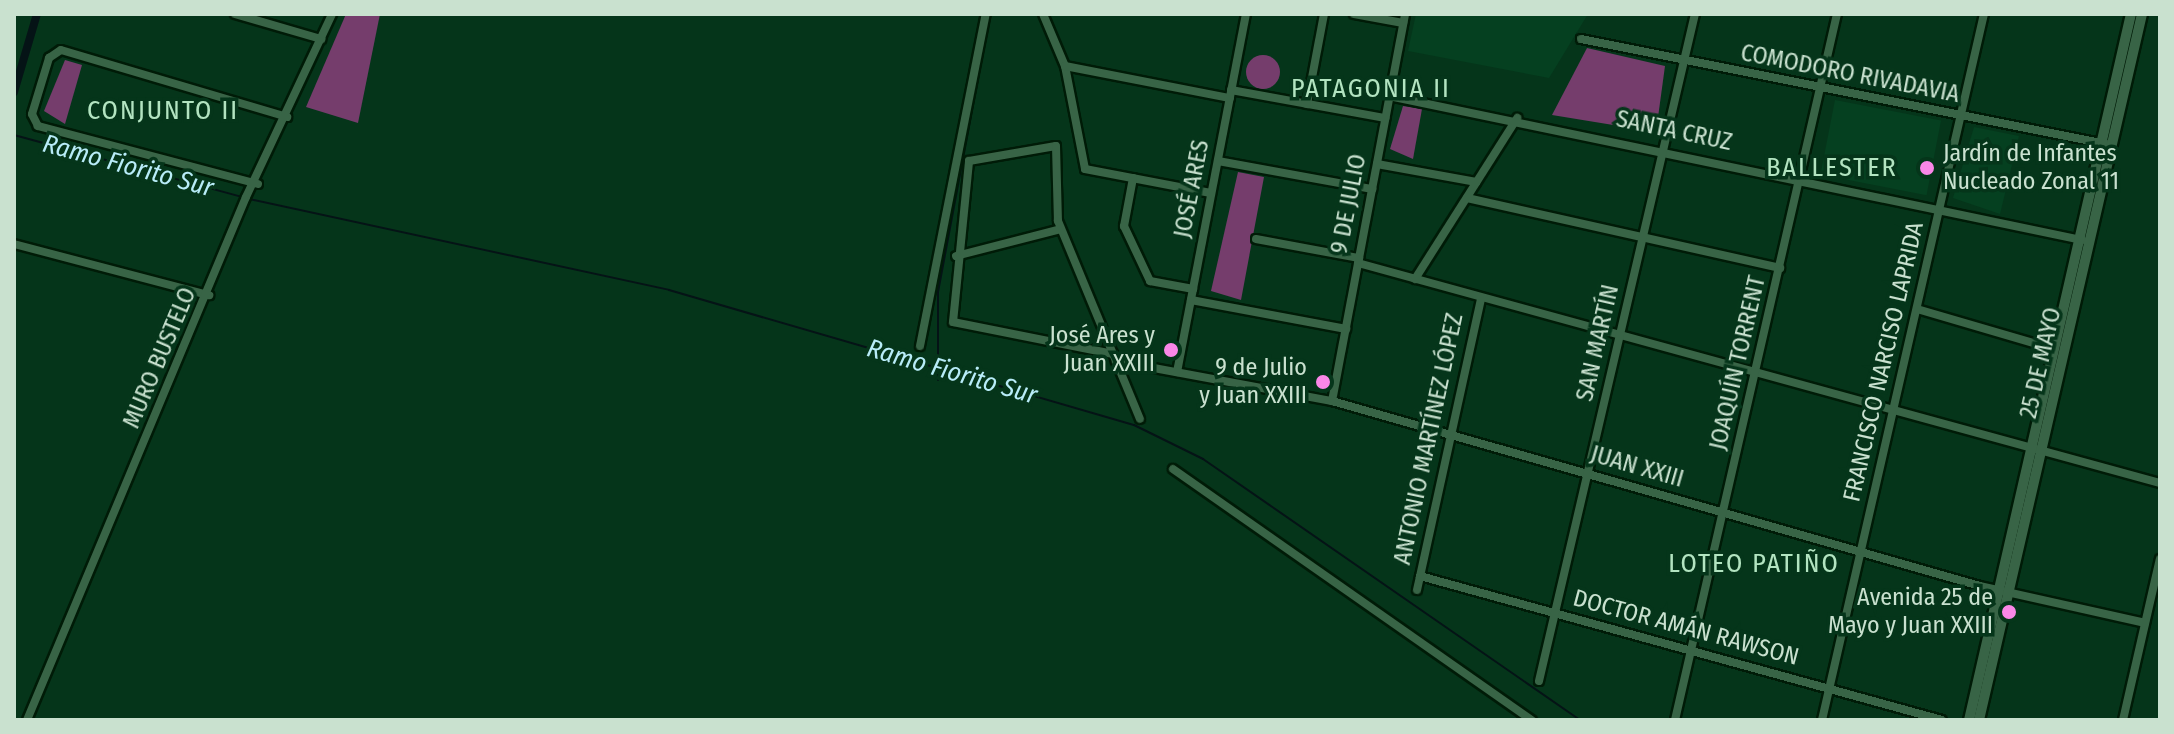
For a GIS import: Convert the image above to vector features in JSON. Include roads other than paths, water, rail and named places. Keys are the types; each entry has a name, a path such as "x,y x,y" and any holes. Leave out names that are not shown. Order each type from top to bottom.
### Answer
{"street":[{"path":"235,14 321,39"},
{"name":"MURO BUSTELO","path":"27,720 209,295 246,197 258,184 332,14"},
{"path":"920,346 986,14"},
{"path":"1043,14 1065,66 1085,169 1211,193"},
{"name":"JOSÉ ARES","path":"1177,372 1246,14"},
{"path":"1307,104 1324,14"},
{"path":"1354,14 1404,19"},
{"name":"SAN MARTÍN","path":"1539,681 1695,14"},
{"name":"JOAQUÍN TORRENT","path":"1675,720 1837,14"},
{"name":"FRANCISCO NARCISO LAPRIDA","path":"1822,720 1984,14"},
{"name":"25 DE MAYO","path":"1969,720 2003,591 2084,241 2131,14"},
{"name":"25 DE MAYO","path":"2106,144 2142,14"},
{"name":"9 DE JULIO","path":"1332,401 1404,19"},
{"name":"COMODORO RIVADAVIA","path":"1581,39 1822,90 2106,144"},
{"path":"258,184 38,126 32,114 49,58 61,50 287,117"},
{"path":"1065,66 1385,118"},
{"name":"SANTA CRUZ","path":"1389,96 1517,118 2084,241"},
{"path":"1415,279 1517,118"},
{"path":"1061,229 956,256 969,161 1056,146 1061,229 1140,419"},
{"path":"1218,161 1372,189"},
{"path":"1377,164 1476,182"},
{"path":"1133,178 1124,226 1150,281 1193,289"},
{"path":"1467,198 1780,268"},
{"path":"1256,239 1358,261 2035,454 2160,483"},
{"name":"25 DE MAYO","path":"2035,454 2054,349 2084,241"},
{"path":"14,244 209,295"},
{"name":"JUAN XXIII","path":"956,256 953,322 1177,372 1332,401 2003,591 2145,623"},
{"name":"ANTONIO MARTÍNEZ LÓPEZ","path":"1417,590 1481,298"},
{"path":"1191,300 1346,329"},
{"path":"1917,309 2054,349"},
{"path":"1173,469 1532,720"},
{"path":"2123,720 2160,559"},
{"name":"DOCTOR AMÁN RAWSON","path":"1420,576 1942,720"},
{"name":"25 DE MAYO","path":"1979,720 2003,591"}],"waterway":[{"path":"14,92 37,14"},
{"path":"938,362 938,292 990,14"},
{"name":"Ramo Fiorito Sur","path":"14,135 242,197"},
{"name":"Ramo Fiorito Sur","path":"249,199 669,290 1134,425 1203,459 1580,720"},
{"path":"938,375 938,380"}],"place":[{"name":"Jardín de Infantes Nucleado Zonal 11","path":"1927,168"},
{"name":"José Ares y Juan XXIII","path":"1171,350"},
{"name":"9 de Julio y Juan XXIII","path":"1323,382"},
{"name":"Avenida 25 de Mayo y Juan XXIII","path":"2009,612"}],"district":[{"name":"PATAGONIA II","path":"1371,89"},
{"name":"CONJUNTO II","path":"163,111"},
{"name":"BALLESTER","path":"1832,168"},
{"name":"LOTEO PATIÑO","path":"1754,564"}]}
